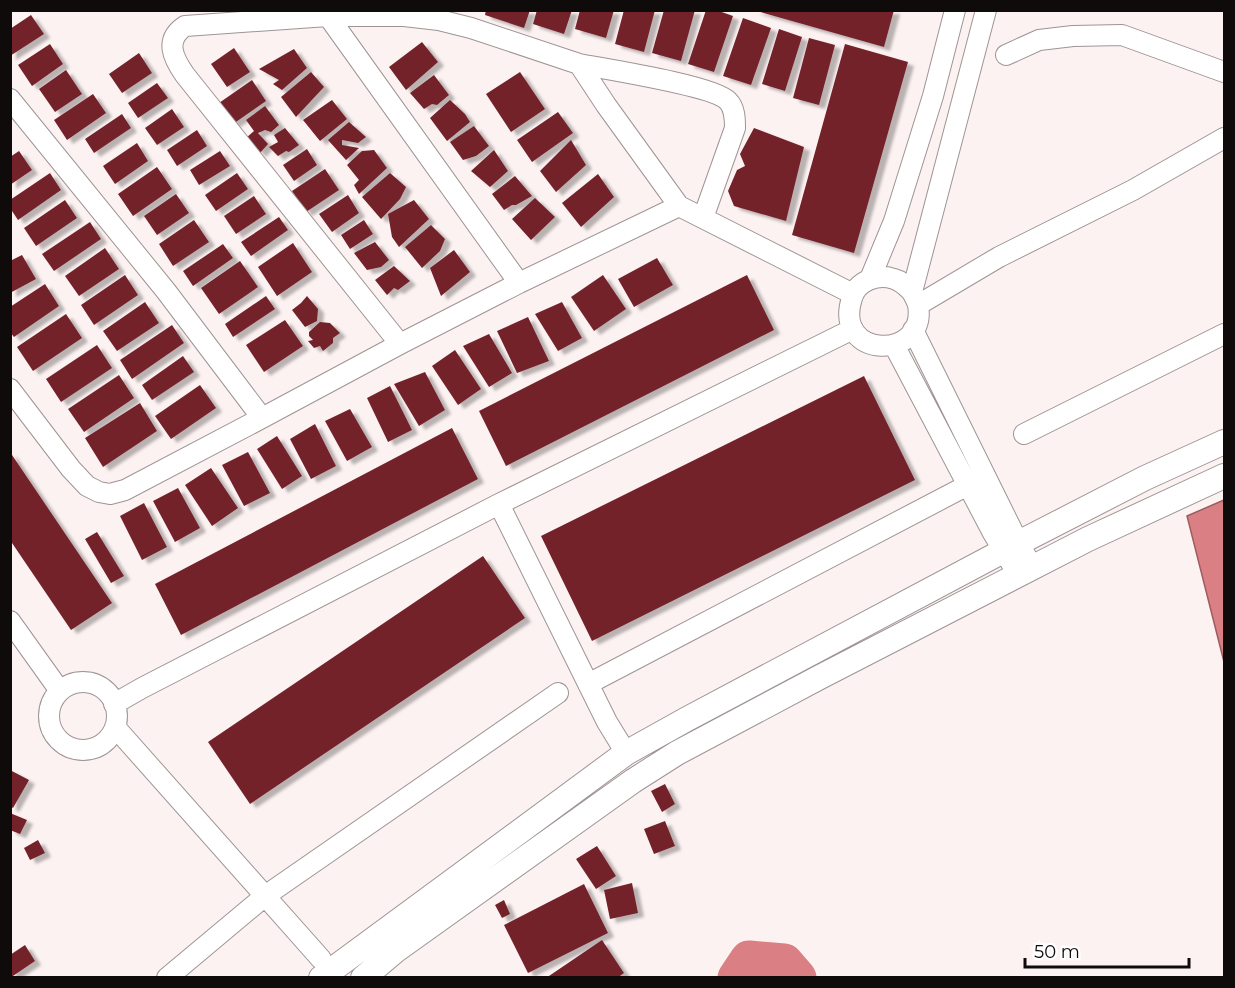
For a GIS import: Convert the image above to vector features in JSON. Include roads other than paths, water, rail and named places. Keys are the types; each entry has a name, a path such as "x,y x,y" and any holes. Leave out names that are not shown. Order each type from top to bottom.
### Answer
{"street":[{"path":"870,279 894,221 908,177 933,96 955,10"},
{"path":"915,298 904,284 894,278 870,279 860,285 853,294 849,312 853,329 860,338 882,347 905,340 913,330 918,318 915,298 941,184 986,10"},
{"path":"328,16 519,283"},
{"path":"400,344 175,61 172,50 174,37 185,26 328,16 404,16 439,20 471,28 579,64 699,88 719,95 729,101 735,114 735,128 703,218"},
{"path":"1006,55 1039,40 1073,36 1122,35 1224,72"},
{"path":"579,64 679,206 853,294"},
{"path":"10,99 166,291 262,418"},
{"path":"915,298 1133,190 1224,138"},
{"path":"908,177 941,184"},
{"path":"10,389 71,469 87,486 110,494 125,490 400,344 519,283 679,206"},
{"path":"114,704 152,682 499,504 853,329"},
{"path":"913,330 986,498 1026,572"},
{"path":"1024,434 1224,334"},
{"path":"894,345 968,484 986,498"},
{"path":"115,727 265,896 312,953 626,753 1007,538 1224,442"},
{"path":"363,978 395,951 633,781 668,759 820,677 1088,539 1224,476"},
{"path":"588,684 968,484"},
{"path":"499,504 607,723 626,753"},
{"path":"10,621 60,691"},
{"path":"84,682 97,685 107,693 114,704 116,717 115,727 103,744 83,751 64,745 56,738 49,719 53,699 60,691 71,684 84,682"},
{"path":"166,978 265,896 558,693"}],"waterway":[{"path":"737,978 749,960 784,963 797,978"}]}
